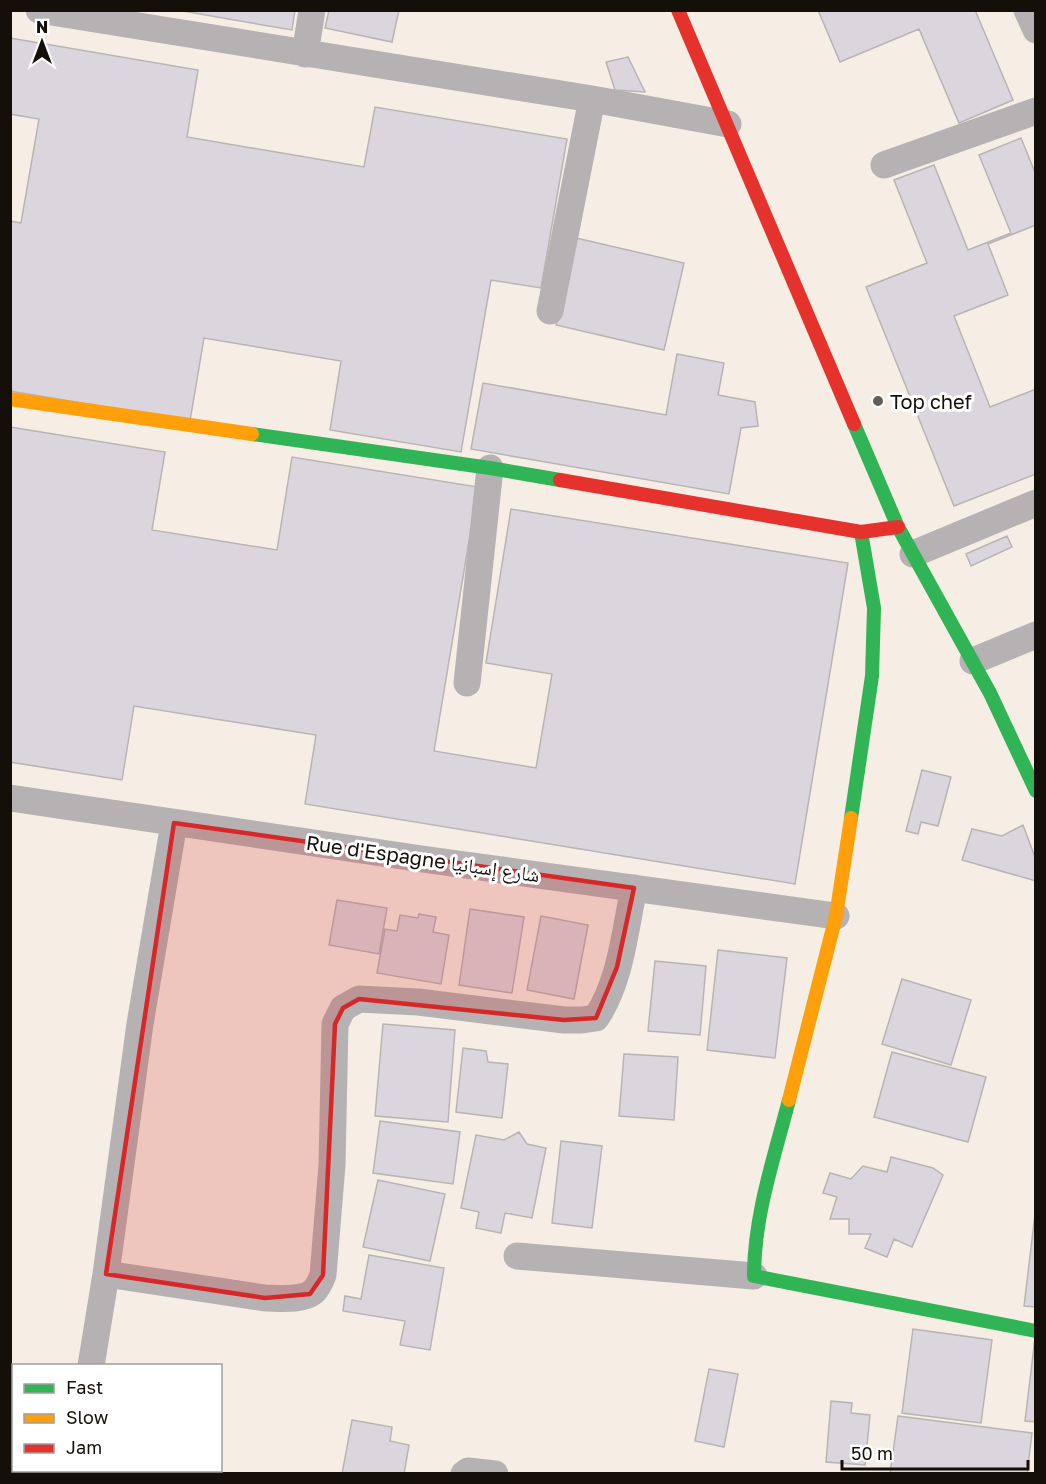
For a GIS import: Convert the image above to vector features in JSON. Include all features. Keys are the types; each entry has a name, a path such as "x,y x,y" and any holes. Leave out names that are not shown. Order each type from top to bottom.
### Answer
{"street":[{"path":"39,10 592,99 728,124"},
{"path":"305,54 312,10"},
{"path":"678,10 898,527 990,693 1035,791"},
{"path":"1027,10 1035,30"},
{"path":"550,311 592,99"},
{"path":"884,165 1035,111"},
{"path":"10,399 490,468 861,532 898,527"},
{"path":"466,682 490,468"},
{"path":"913,554 1035,502"},
{"path":"754,1276 759,1218 836,916 872,676 874,608 861,532"},
{"path":"973,661 1035,635"},
{"name":"Rue d'Espagne شارع إسبانيا","path":"10,798 836,916"},
{"path":"91,1364 106,1274 140,1024 174,823"},
{"path":"106,1274 265,1298 291,1298 310,1294 316,1290 323,1275 331,1176 335,1024 343,1008 359,999 417,1002 564,1020 596,1018 604,1005 617,967 634,888"},
{"path":"517,1256 754,1276 1035,1331"}],"highlighted area":[{"path":"174,823 634,888 617,967 596,1018 564,1020 359,999 343,1008 335,1024 323,1275 310,1294 265,1298 106,1274"}],"building":[{"path":"177,10 295,10 292,30"},
{"path":"329,10 399,10 392,42 325,28"},
{"path":"818,10 975,10 1013,100 959,123 919,29 840,62"},
{"path":"10,38 198,70 187,137 364,167 375,107 567,139 541,288 491,280 461,452 330,430 341,361 204,338 190,421 10,391 10,221 21,223 39,119 10,114"},
{"path":"628,57 645,92 615,90 606,62"},
{"path":"1021,138 1036,175 1036,225 988,244 1008,295 954,316 990,407 1036,389 1036,474 954,506 866,287 927,263 894,180 934,165 968,250 1011,233 979,155"},
{"path":"576,238 684,263 664,350 556,325"},
{"path":"677,354 724,363 718,395 755,402 758,426 741,428 729,494 471,449 483,383 666,415"},
{"path":"10,427 165,452 152,530 277,550 292,457 478,487 434,751 536,768 552,674 486,663 511,509 848,563 795,884 305,804 316,735 134,706 122,780 10,762"},
{"path":"1007,536 1012,547 971,566 966,554"},
{"path":"922,770 951,777 938,826 921,822 918,834 906,831"},
{"path":"1023,825 1036,860 1036,881 962,860 972,829 1002,836"},
{"path":"337,900 387,908 379,954 329,945"},
{"path":"470,909 524,917 512,993 459,985"},
{"path":"419,914 436,917 433,932 449,935 441,984 377,973 385,929 397,931 400,915 418,918"},
{"path":"541,916 588,925 574,999 527,990"},
{"path":"718,950 787,958 775,1058 707,1050"},
{"path":"655,961 706,966 700,1035 648,1031"},
{"path":"902,979 971,1000 951,1065 882,1044"},
{"path":"383,1024 455,1030 448,1122 375,1116"},
{"path":"463,1048 486,1051 488,1062 508,1064 502,1118 456,1112"},
{"path":"892,1052 986,1077 968,1142 874,1117"},
{"path":"624,1054 678,1057 674,1120 619,1116"},
{"path":"380,1121 460,1132 453,1184 373,1173"},
{"path":"519,1132 527,1144 546,1148 532,1218 505,1213 501,1233 476,1228 479,1212 461,1208 476,1135 504,1140"},
{"path":"561,1141 602,1146 592,1228 552,1223"},
{"path":"891,1157 933,1168 943,1175 912,1247 894,1239 887,1257 865,1248 871,1234 849,1234 849,1219 830,1219 837,1197 823,1193 830,1173 851,1179 863,1166 887,1172"},
{"path":"378,1180 445,1194 430,1261 363,1247"},
{"path":"1036,1206 1036,1307 1024,1306"},
{"path":"369,1255 444,1268 430,1350 400,1345 405,1321 343,1311 345,1296 361,1299"},
{"path":"913,1329 992,1340 981,1423 902,1413"},
{"path":"1036,1338 1036,1422 1025,1421"},
{"path":"709,1369 738,1374 724,1447 695,1441"},
{"path":"831,1401 852,1403 851,1413 870,1415 865,1465 826,1462"},
{"path":"898,1416 1032,1433 1027,1474 890,1474"},
{"path":"352,1420 392,1427 390,1441 409,1445 404,1474 342,1474"}],"traffic: fast":[{"path":"854,424 898,527 990,693 1036,791"},
{"path":"252,434 560,480"},
{"path":"851,818 872,676 874,608 861,532"},
{"path":"789,1100 761,1209 754,1276 1036,1331"}],"traffic: slow":[{"path":"10,399 252,434"},
{"path":"789,1100 836,916 851,818"}],"traffic: jam":[{"path":"678,10 854,424"},
{"path":"560,480 861,532 898,527"}],"place":[{"name":"Top chef","path":"878,401"}]}
